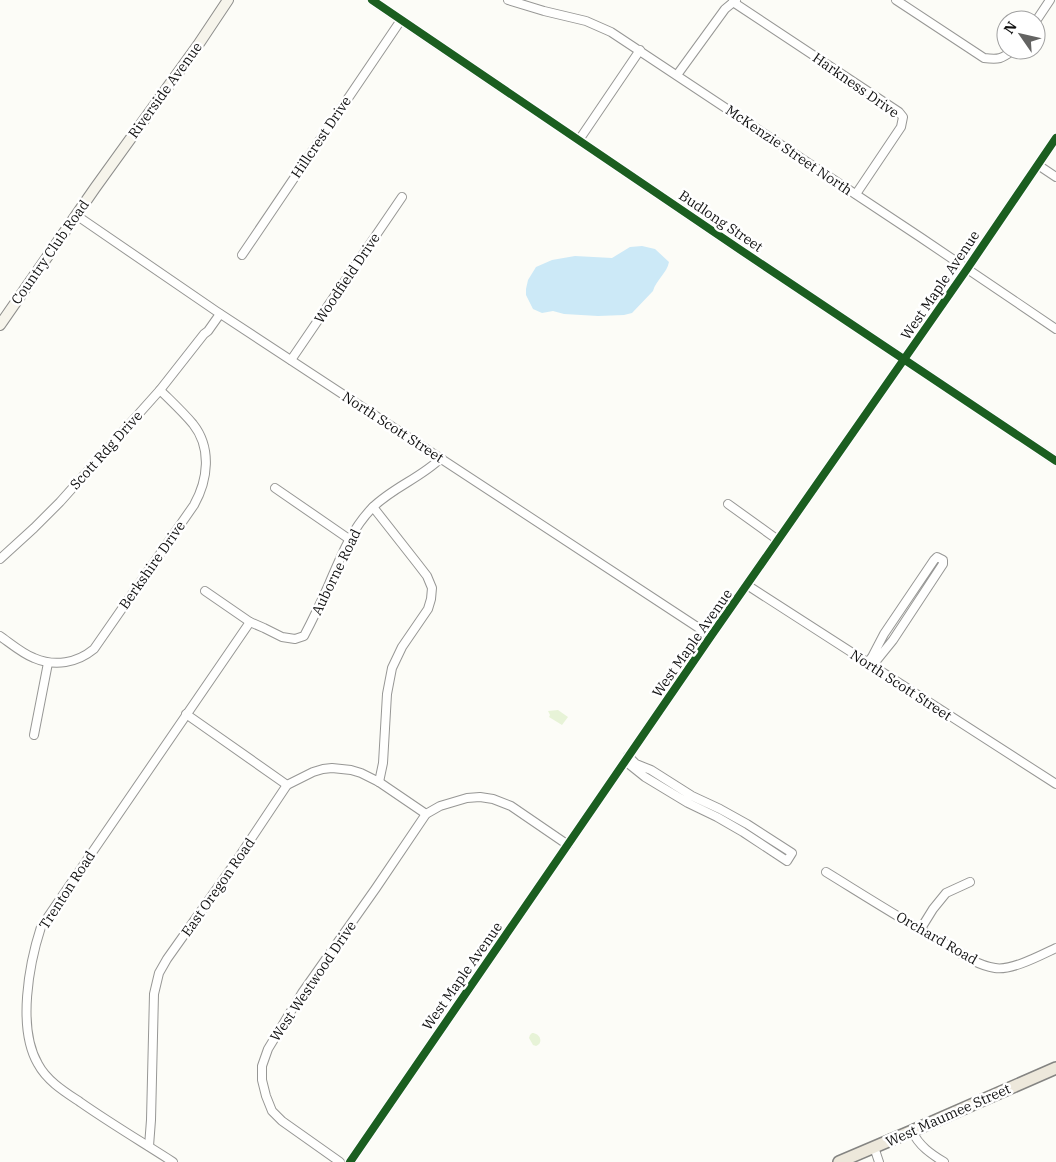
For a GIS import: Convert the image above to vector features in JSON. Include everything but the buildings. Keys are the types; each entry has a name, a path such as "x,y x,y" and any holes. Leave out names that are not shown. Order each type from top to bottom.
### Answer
{"main road":[{"name":"West Maumee Street","path":"839,1162 1056,1068"}],"street":[{"name":"Riverside Avenue","path":"101,180 228,0"},
{"name":"Budlong Street","path":"372,0 1056,461"},
{"name":"McKenzie Street North","path":"508,0 586,21 611,32 1056,329"},
{"path":"896,0 984,58 996,59"},
{"path":"677,75 724,9 734,1"},
{"name":"Harkness Drive","path":"734,1 899,112 903,117 901,127 856,194"},
{"name":"Hillcrest Drive","path":"242,255 401,20"},
{"path":"579,140 640,50"},
{"name":"West Maple Avenue","path":"350,1162 711,636 968,269 1056,138"},
{"path":"1038,164 1056,177"},
{"name":"Country Club Road","path":"0,325 101,180"},
{"name":"Woodfield Drive","path":"291,360 402,197"},
{"name":"North Scott Street","path":"76,214 218,313 711,636"},
{"name":"Scott Rdg Drive","path":"0,558 60,502 160,390 208,331 218,313"},
{"name":"Berkshire Drive","path":"0,636 32,658 48,663 63,663 83,657 94,649 200,495 205,479 206,461 206,453 201,438 193,424 160,390"},
{"name":"Auborne Road","path":"250,622 282,637 295,639 304,636 349,539 358,525 373,507 394,490 432,467 441,458"},
{"path":"275,488 349,539"},
{"path":"728,504 778,540"},
{"path":"373,507 427,576 432,588 428,609 402,648 392,668 387,694 380,782"},
{"path":"937,557 943,560 943,564 893,640 870,665 884,634 934,560 937,557"},
{"name":"North Scott Street","path":"747,585 1056,784"},
{"path":"205,591 250,622"},
{"path":"909,597 918,603"},
{"name":"Trenton Road","path":"173,1162 102,1118 60,1088 38,1065 32,1051 27,1024 28,981 34,947 40,927 250,622"},
{"path":"34,735 48,663"},
{"path":"186,714 288,785"},
{"path":"627,759 645,777 690,800 787,861 792,853 720,809 690,800"},
{"name":"East Oregon Road","path":"149,1146 154,994 159,973 288,785 313,772 332,768 351,770 380,782 426,814"},
{"path":"426,814 440,806 467,798 480,797 492,799 511,806 568,845"},
{"name":"West Westwood Drive","path":"340,1162 282,1122 272,1111 262,1080 262,1066 268,1048 302,993 426,814"},
{"path":"743,832 747,824"},
{"name":"Orchard Road","path":"826,872 975,962 994,968 1002,968 1027,961 1056,948"},
{"path":"920,930 946,893 970,882"},
{"path":"912,1131 916,1139 928,1152 944,1162"},
{"path":"874,1147 879,1162"}],"green space":[{"path":"558,710 568,717 562,725 549,717 548,711"},
{"path":"532,1033 535,1033 540,1038 540,1043 536,1046 533,1045 529,1038"}],"water":[{"path":"642,246 655,249 669,262 653,291 632,313 598,316 564,314 553,311 542,313 533,309 526,295 528,280 536,267 552,260 575,256 612,258 630,247"}],"cycle path":[{"path":"372,0 1056,461"},
{"path":"350,1162 1056,138"}]}
